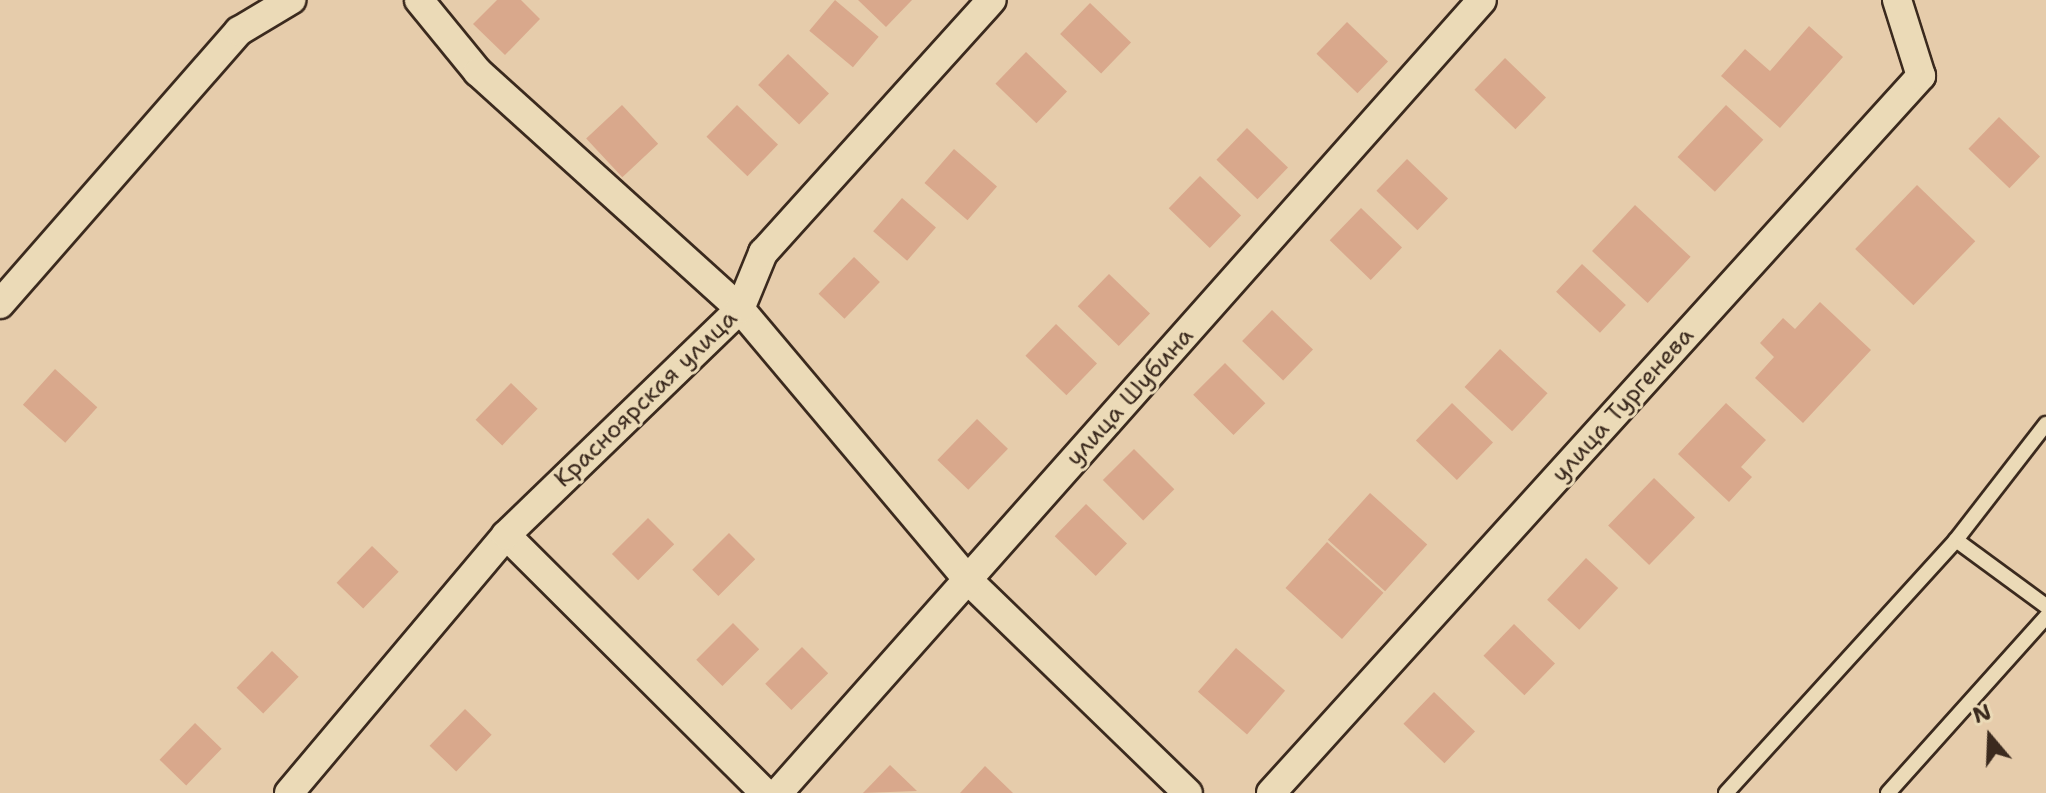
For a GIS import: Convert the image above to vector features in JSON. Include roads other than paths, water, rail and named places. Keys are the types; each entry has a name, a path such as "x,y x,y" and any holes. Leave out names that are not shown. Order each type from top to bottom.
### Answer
{"street":[{"path":"0,304 239,31 291,0"},
{"path":"419,0 478,72 740,309 968,580 1188,793"},
{"name":"Красноярская улица","path":"289,793 506,535 740,309 763,253 992,0"},
{"name":"улица Шубина","path":"778,793 1482,0"},
{"name":"улица Тургенева","path":"1271,793 1921,76 1897,0"},
{"path":"506,535 765,793"}],"lane":[{"path":"1726,793 1956,540 2046,424"},
{"path":"1956,540 2046,606"},
{"path":"1888,793 2046,617"}]}
